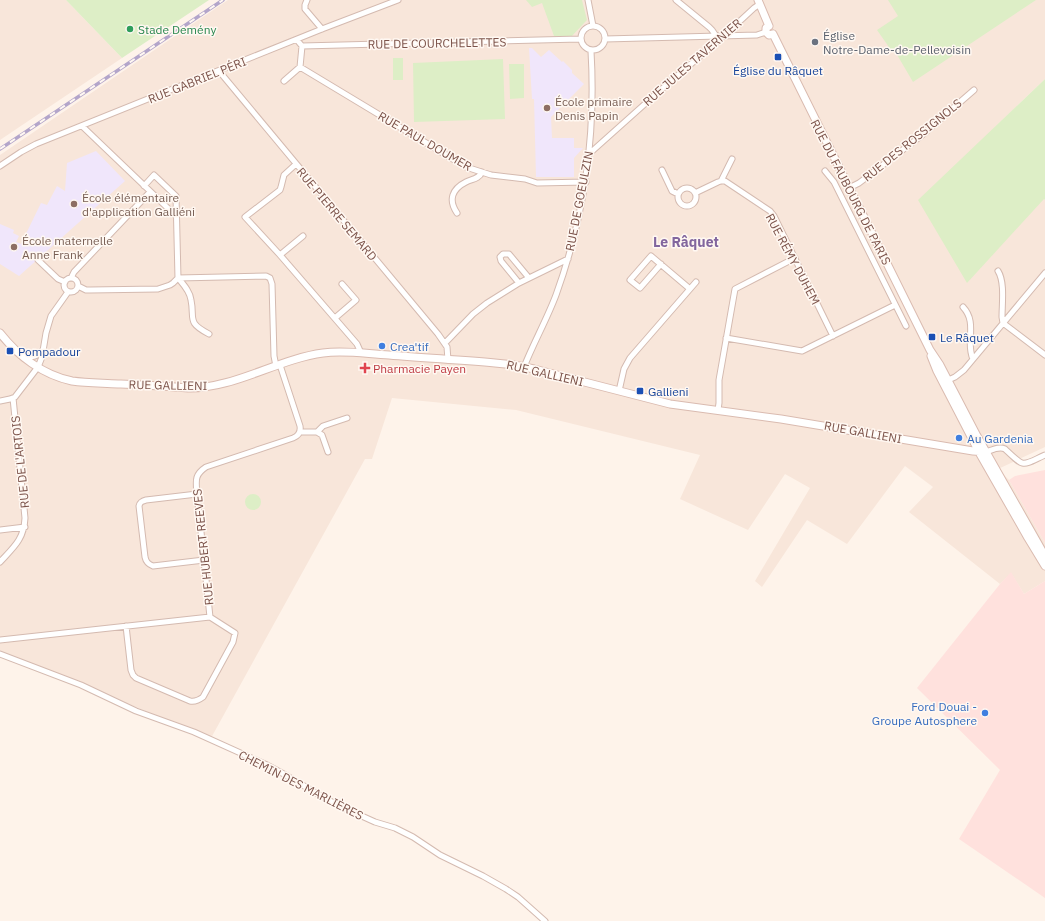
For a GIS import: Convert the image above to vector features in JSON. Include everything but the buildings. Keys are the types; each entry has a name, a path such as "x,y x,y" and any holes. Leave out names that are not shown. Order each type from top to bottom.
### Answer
{"street":[{"path":"307,0 304,5 305,9 322,30"},
{"name":"RUE GABRIEL PÉRI","path":"0,166 31,147 398,0"},
{"path":"588,0 593,26"},
{"path":"676,0 709,27 716,36"},
{"name":"RUE DU FAUBOURG DE PARIS","path":"759,2 769,31 930,350 938,362 945,382 982,452 998,474 1045,556"},
{"name":"RUE JULES TAVERNIER","path":"590,153 723,36 759,2"},
{"path":"593,26 602,30 605,35 605,39 604,45 601,48 591,51 584,47 580,39 584,30 593,26"},
{"path":"605,39 759,35 769,31"},
{"name":"RUE DE COURCHELETTES","path":"302,46 580,39"},
{"path":"284,81 300,67 302,46 297,40"},
{"name":"RUE DE GOEULZIN","path":"524,367 552,306 576,232 590,153 593,101 591,51"},
{"name":"RUE PAUL DOUMER","path":"300,67 461,164 496,176 524,179 537,183 586,182"},
{"name":"RUE PIERRE SEMARD","path":"219,71 445,343 448,350 448,360"},
{"name":"RUE DES ROSSIGNOLS","path":"849,188 859,183 921,136 974,90"},
{"path":"82,126 176,216"},
{"path":"695,193 721,180 732,159"},
{"path":"296,164 284,175 280,190 245,217 335,318 357,344 361,353"},
{"path":"662,170 672,190 678,194"},
{"name":"RUE DU FAUBOURG DE PARIS","path":"826,171 834,182 906,326"},
{"path":"457,213 452,204 454,193 462,185 479,177 482,172"},
{"path":"144,186 154,175 176,196 178,278 190,296 193,320 198,327 209,334"},
{"name":"RUE RÉMY DUHEM","path":"721,180 728,182 770,211 774,216 833,336"},
{"path":"686,188 692,189 696,197 695,202 692,205 683,206 680,203 678,194 686,188"},
{"path":"64,282 71,278 82,263 150,192"},
{"path":"280,255 303,236"},
{"path":"519,284 501,261 500,257 503,254 507,253 511,256 529,278"},
{"path":"661,264 640,288 630,280 652,256 690,289"},
{"path":"718,410 719,380 734,290 795,258"},
{"path":"445,343 478,310 497,296 568,259"},
{"path":"38,260 58,279 64,282"},
{"path":"998,271 1002,282 1002,317 1004,323 1045,355"},
{"path":"945,382 959,374 973,359 1045,273"},
{"path":"78,286 86,290 158,289 170,285 178,278 266,276 270,278 272,284 274,356 300,426 300,432"},
{"path":"0,401 13,398 38,368 51,316 68,292 78,289 77,280 71,278"},
{"path":"64,282 65,289 68,292"},
{"path":"619,391 624,369 630,358 696,282"},
{"path":"335,318 356,300 342,284"},
{"path":"726,338 800,351 895,305"},
{"path":"963,307 970,318 971,352 973,359"},
{"name":"RUE GALLIENI","path":"0,333 13,348 38,368 56,376 78,382 193,388 220,384 302,358 323,353 343,352 495,363 524,367 670,404 781,419 982,452"},
{"path":"24,358 35,356 43,349"},
{"name":"RUE DE L'ARTOIS","path":"13,398 25,513 24,527"},
{"name":"RUE HUBERT REEVES","path":"0,640 210,617 196,484 200,471 206,467 293,438 300,432 317,432 323,426 347,418"},
{"path":"317,432 322,434 328,452"},
{"path":"1045,455 1023,464 1002,448 982,452 1028,538 1045,566"},
{"path":"197,494 146,500 140,504 144,557 147,564 153,566 204,560"},
{"path":"0,530 24,527 22,536 18,543 0,562"},
{"path":"126,626 131,670 134,676 192,701 198,700 202,696 233,642 235,633 210,617"},
{"name":"CHEMIN DES MARLIÈRES","path":"0,654 81,685 136,711 194,732 271,767 344,808 360,816 395,828 413,837 440,855 483,876 511,893 546,921"}],"shaded area":[{"path":"0,0 66,0 122,58 0,140"},
{"path":"228,0 1045,0 1045,79 995,127 1045,200 1045,447 998,469 1009,480 1045,543 1045,581 1024,594 1011,573 1000,584 909,512 933,487 905,466 847,544 807,520 762,587 755,581 810,488 785,474 748,530 680,499 700,455 516,410 392,398 372,459 365,459 211,738 0,651 0,155"},
{"name":"École primaire Denis Papin","path":"529,48 532,48 541,57 549,50 562,62 563,61 572,70 572,73 584,84 551,117 552,138 574,138 574,148 583,148 574,158 574,177 536,177 534,99 532,99"},
{"name":"École élémentaire d'application Galliéni","path":"96,151 125,181 19,276 0,264 0,224 14,230 13,233 19,236 16,242 21,244 41,203 47,205 57,186 65,191 67,163"},
{"path":"1045,470 1045,543 1009,480 1015,476"},
{"path":"1011,572 1024,594 1045,581 1045,898 959,839 1000,770 917,688"}],"green space":[{"name":"Stade Demény","path":"66,0 209,0 122,58"},
{"path":"526,0 582,0 587,20 571,37 554,36 542,3 532,7"},
{"path":"888,0 1036,0 913,82 896,53 893,49 891,50 877,30 898,16"},
{"path":"393,58 403,58 403,80 393,80"},
{"path":"503,59 505,119 414,122 413,63"},
{"path":"509,64 524,64 524,98 510,99"},
{"path":"1045,79 1045,200 1044,199 967,283 918,200"},
{"path":"253,494 260,499 261,502 256,509 253,510 246,505 245,502 250,495"}],"railway":[{"path":"0,149 223,0"}],"place":[{"name":"Stade Demény","path":"130,29"},
{"name":"Église Notre-Dame-de-Pellevoisin","path":"815,42"},
{"name":"Église du Râquet","path":"778,57"},
{"name":"École primaire Denis Papin","path":"547,108"},
{"name":"École élémentaire d'application Galliéni","path":"74,204"},
{"name":"École maternelle Anne Frank","path":"14,247"},
{"name":"Le Râquet","path":"932,337"},
{"name":"Crea'tif","path":"382,346"},
{"name":"Pompadour","path":"10,351"},
{"name":"Pharmacie Payen","path":"365,368"},
{"name":"Gallieni","path":"640,391"},
{"name":"Au Gardenia","path":"959,438"},
{"name":"Ford Douai - Groupe Autosphere","path":"985,713"}],"district":[{"name":"Le Râquet","path":"686,242"}]}
